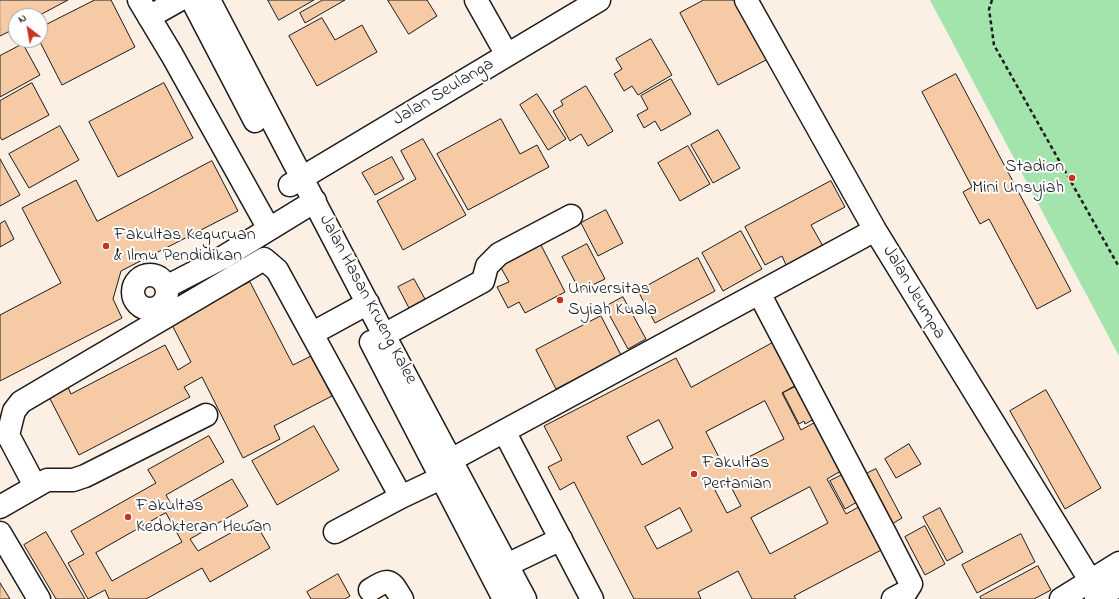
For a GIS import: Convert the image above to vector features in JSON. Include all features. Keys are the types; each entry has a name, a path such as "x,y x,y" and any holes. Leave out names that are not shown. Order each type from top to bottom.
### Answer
{"street":[{"path":"180,0 144,8 172,55 269,229"},
{"name":"Jalan Hasan Krueng Kalee","path":"192,0 309,205 510,596"},
{"name":"Jalan Hasan Krueng Kalee","path":"209,0 296,182"},
{"path":"476,0 507,55"},
{"name":"Jalan Seulanga","path":"296,182 600,0"},
{"name":"Jalan Jeumpa","path":"746,0 875,230 1093,590"},
{"path":"166,287 222,258 309,205"},
{"path":"384,335 483,281 487,266 499,254 571,216"},
{"path":"335,532 402,497 443,468 504,431 875,230"},
{"path":"35,486 8,434 14,411 21,402 264,259 277,270 402,497"},
{"path":"759,293 911,584 906,592 893,599"},
{"path":"313,333 361,307"},
{"name":"Jalan Hasan Krueng Kalee","path":"361,307 384,335 443,468 508,566 510,596"},
{"path":"0,506 47,480 73,480 85,476 206,415"},
{"path":"504,431 592,599"},
{"path":"0,533 40,599"},
{"path":"508,566 561,539"},
{"path":"1093,590 1119,563"},
{"path":"370,590 383,582 389,582 393,584 402,599"},
{"path":"1061,599 1093,590 1119,585"}],"path":[{"path":"992,0 989,9 994,45 1119,267"}],"shaded area":[{"name":"Universitas Syiah Kuala","path":"0,0 1119,0 1119,560 1056,599 0,599"}],"green space":[{"name":"Stadion Mini Unsyiah","path":"930,0 1119,0 1119,356"}],"building":[{"path":"0,0 68,0 48,11 48,8 8,8 8,32 0,36"},
{"path":"95,0 111,0 135,47 62,85 43,48 48,48 48,24"},
{"path":"268,0 314,0 279,20"},
{"path":"323,0 345,0 305,23 300,13"},
{"path":"388,0 427,0 437,16 409,34"},
{"path":"704,0 736,0 768,59 718,85 680,13"},
{"path":"322,18 335,40 362,25 377,52 317,86 289,36"},
{"path":"651,39 672,75 638,95 632,86 624,91 614,74 622,69 616,59"},
{"path":"15,48 25,48 40,75 0,97 0,56"},
{"path":"956,74 1071,291 1037,309 989,219 980,224 963,192 972,187 922,92"},
{"path":"671,79 691,114 661,131 655,121 644,128 637,115 648,109 641,96"},
{"path":"32,83 49,115 2,140 0,137 0,101"},
{"path":"164,83 193,138 118,177 89,122"},
{"path":"586,86 613,131 588,146 581,134 570,141 553,111 563,105 561,101"},
{"path":"537,94 566,139 548,150 520,105"},
{"path":"501,119 520,154 537,145 549,167 468,210 437,154"},
{"path":"60,126 79,160 29,188 9,154"},
{"path":"718,130 740,168 713,183 691,145"},
{"path":"423,139 466,215 403,250 377,201 416,179 401,151"},
{"path":"688,146 710,184 680,201 658,163"},
{"path":"392,157 404,179 375,195 362,173"},
{"path":"0,159 20,195 0,206"},
{"name":"Fakultas Keguruan & Ilmu Pendidikan","path":"212,161 238,211 121,271 113,299 122,318 0,381 0,315 61,283 22,208 76,180 97,221"},
{"path":"831,181 845,207 811,225 824,248 787,267 782,256 765,265 745,227"},
{"path":"606,210 623,243 598,256 581,223"},
{"path":"5,221 14,239 0,247 0,224"},
{"path":"741,231 762,269 723,291 702,253"},
{"path":"587,244 605,279 580,291 562,257"},
{"path":"541,245 565,292 525,313 519,302 508,308 497,287 509,282 500,266"},
{"path":"698,258 715,291 655,323 638,291"},
{"path":"414,279 425,299 409,308 398,287"},
{"path":"250,282 293,365 311,356 332,396 274,426 280,439 243,458 202,377 184,387 190,397 79,455 48,395 67,385 71,394 165,345 178,370 191,362 171,323"},
{"path":"623,297 646,339 628,349 605,307"},
{"path":"601,316 621,355 556,389 536,350"},
{"name":"Fakultas Pertanian","path":"776,341 798,384 782,393 801,430 821,419 846,468 827,479 846,514 864,504 887,547 794,596 796,599 752,599 738,571 698,592 701,599 634,599 574,482 560,490 548,467 562,460 544,426 676,358 691,387","holes":["765,401 784,439 725,469 706,432","659,420 673,448 642,465 627,437","729,483 741,506 727,513 715,490","810,487 828,523 770,554 751,518","680,508 692,531 657,549 645,527"]},
{"path":"799,385 816,418 805,424 804,421 799,424 783,393"},
{"path":"1046,390 1101,488 1065,509 1010,411"},
{"path":"314,426 339,470 277,505 252,461"},
{"name":"Fakultas Kedokteran Hewan","path":"209,436 224,462 166,495 175,511 232,479 248,506 190,539 198,551 254,520 270,548 210,582 202,568 146,599 109,599 105,590 88,599 68,563 84,554 71,531 156,483 148,470","holes":["166,513 182,542 112,581 96,553"]},
{"path":"909,444 921,464 896,478 885,459"},
{"path":"876,469 902,518 892,524 866,474"},
{"path":"842,475 857,502 845,509 830,481"},
{"path":"940,508 963,552 947,561 923,517"},
{"path":"925,526 945,564 925,575 905,537"},
{"path":"46,532 85,599 56,599 24,545"},
{"path":"1021,534 1035,562 977,593 962,565"},
{"path":"1038,566 1051,590 1034,599 981,599 980,597"},
{"path":"338,574 350,596 345,599 311,599 307,592"},
{"path":"0,583 10,599 0,599"}],"place":[{"name":"Stadion Mini Unsyiah","path":"1072,178"},
{"name":"Fakultas Keguruan & Ilmu Pendidikan","path":"106,246"},
{"name":"Universitas Syiah Kuala","path":"560,300"},
{"name":"Fakultas Pertanian","path":"694,474"},
{"name":"Fakultas Kedokteran Hewan","path":"128,517"}]}
